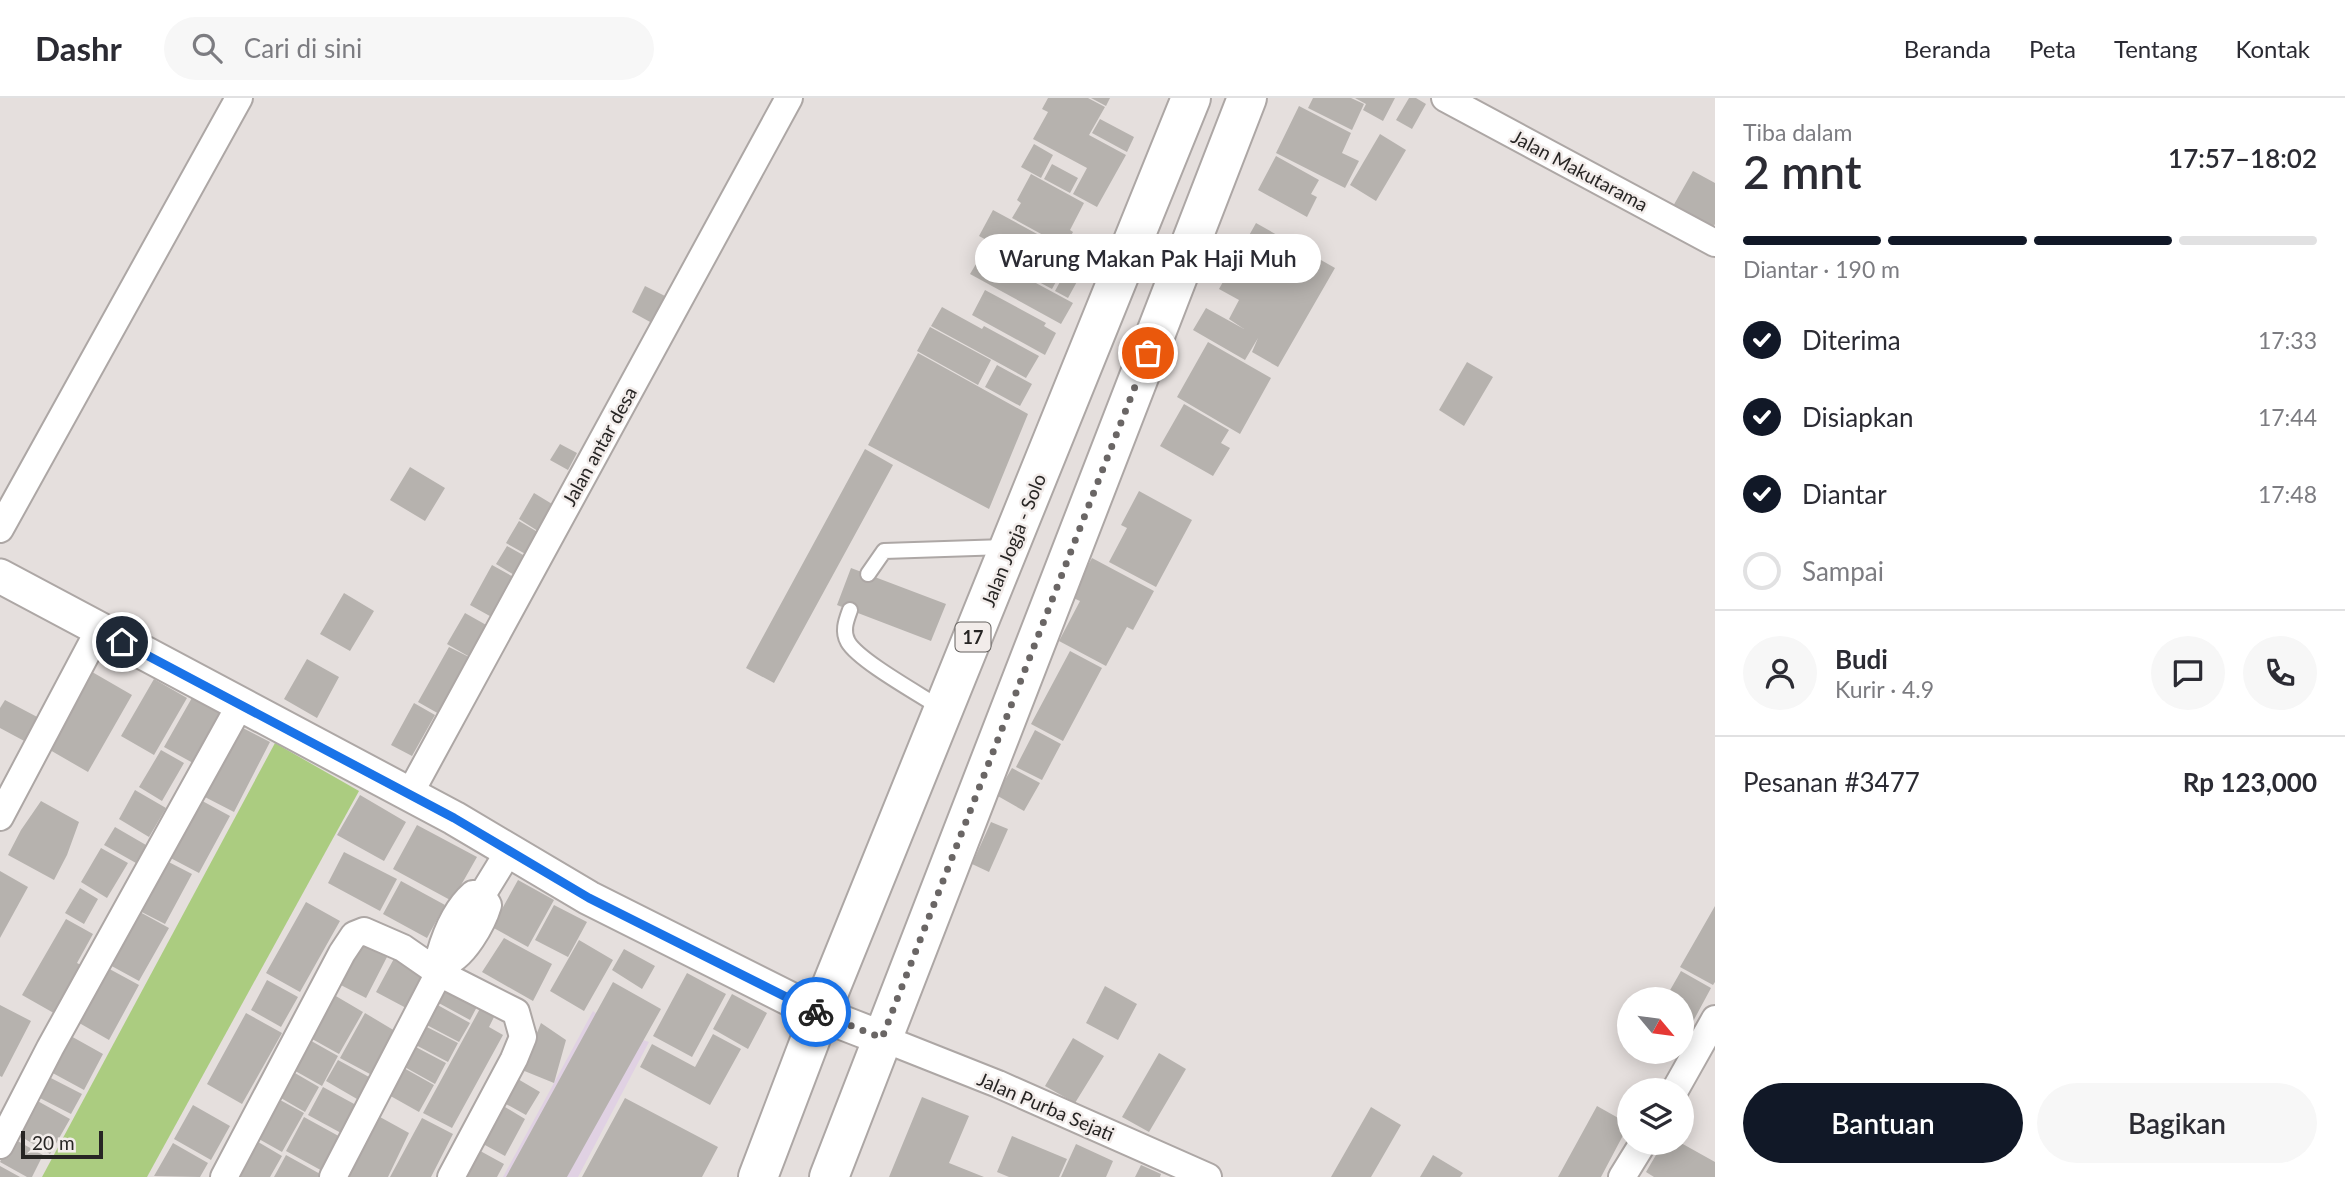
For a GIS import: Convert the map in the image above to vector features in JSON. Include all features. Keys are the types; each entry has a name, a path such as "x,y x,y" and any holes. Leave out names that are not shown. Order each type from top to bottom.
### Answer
{"highway":[{"name":"Jalan Jogja - Solo","path":"758,1177 820,1014 1191,98"},
{"path":"829,1177 1247,98"}],"street":[{"path":"0,529 239,98"},
{"name":"Jalan antar desa","path":"409,794 789,98"},
{"name":"Jalan Makutarama","path":"1445,98 1715,243"},
{"path":"0,576 454,818 589,898 820,1014 882,1038"},
{"path":"0,817 99,630"},
{"path":"0,1144 50,1048 240,705"},
{"path":"333,1177 442,968 458,956 485,916 488,905 482,895 509,851"},
{"path":"224,1177 342,953 355,935 364,931 442,968 516,1012 523,1037 451,1177"},
{"path":"1682,1078 1715,1020"},
{"name":"Jalan Purba Sejati","path":"882,1038 998,1084 1208,1177"},
{"path":"1622,1177 1636,1155"}],"lane":[{"path":"868,574 884,551 1010,547"},
{"path":"850,610 845,625 847,640 859,655 943,709"}],"shaded area":[{"path":"593,1011 621,1033 649,1042 578,1177 503,1177"}],"green space":[{"path":"275,743 359,791 147,1177 42,1177"}],"building":[{"path":"1048,98 1088,98 1105,107 1089,135 1126,155 1097,207 1073,194 1087,168 1033,139 1048,112 1042,109"},
{"path":"1091,98 1110,98 1106,106"},
{"path":"1313,98 1351,98 1364,104 1352,130 1308,108"},
{"path":"1355,98 1395,98 1383,121 1363,110 1366,104"},
{"path":"1409,98 1416,98 1426,104 1412,129 1396,120"},
{"path":"1299,106 1351,133 1342,153 1359,161 1345,188 1276,153"},
{"path":"1100,119 1134,137 1127,152 1092,133"},
{"path":"1380,134 1406,150 1376,201 1350,185"},
{"path":"1034,144 1053,155 1041,178 1021,167"},
{"path":"1276,156 1319,180 1311,194 1317,197 1307,217 1258,190"},
{"path":"1052,164 1078,178 1070,193 1044,179"},
{"path":"1693,171 1715,183 1715,224 1711,231 1672,208"},
{"path":"1031,174 1084,203 1070,230 1073,232 1065,247 1012,218 1021,203 1017,200"},
{"path":"993,210 1072,253 1052,289 1022,273 1028,262 979,236"},
{"path":"1256,223 1335,268 1278,367 1252,352 1258,338 1245,360 1193,330 1206,308 1244,329 1229,319 1239,300 1219,289"},
{"path":"1078,249 1091,256 1068,298 1055,291"},
{"path":"982,254 1073,303 1061,324 970,274"},
{"path":"645,286 675,301 661,328 632,312"},
{"path":"985,290 1046,323 1044,326 1056,333 1045,355 972,315"},
{"path":"942,307 1039,356 1026,378 931,326"},
{"path":"930,327 991,360 978,385 917,351"},
{"path":"1208,342 1271,378 1240,434 1177,397"},
{"path":"918,353 1028,414 989,509 868,445"},
{"path":"1467,362 1493,377 1464,426 1439,410"},
{"path":"997,365 1032,384 1020,406 985,387"},
{"path":"1184,404 1229,430 1221,443 1230,448 1213,476 1160,446"},
{"path":"560,444 577,453 568,470 550,460"},
{"path":"865,449 893,465 774,683 746,668"},
{"path":"410,467 445,488 425,521 390,500"},
{"path":"1139,491 1192,520 1156,587 1109,562 1127,528 1121,525"},
{"path":"534,493 557,507 541,533 519,519"},
{"path":"519,521 541,534 529,556 506,543"},
{"path":"507,546 532,560 521,579 496,564"},
{"path":"1092,558 1154,591 1133,630 1127,627 1106,666 1059,641 1080,601 1071,597"},
{"path":"492,565 519,580 497,620 470,605"},
{"path":"851,568 946,604 931,641 837,605"},
{"path":"344,593 374,611 350,651 320,634"},
{"path":"465,613 495,630 448,719 418,702 449,647 475,660 447,644"},
{"path":"1070,651 1102,668 1063,741 1031,724"},
{"path":"307,659 339,677 317,718 284,699"},
{"path":"87,669 132,695 88,772 43,746"},
{"path":"154,679 187,698 154,755 121,736"},
{"path":"193,696 221,712 193,763 164,747"},
{"path":"5,700 41,719 28,743 0,728 0,708"},
{"path":"414,703 435,715 412,756 391,745"},
{"path":"237,725 270,742 234,812 201,795"},
{"path":"1035,730 1061,744 1042,780 1016,767"},
{"path":"161,750 184,763 162,801 139,787"},
{"path":"1012,768 1040,783 1024,811 996,795"},
{"path":"135,790 166,808 149,837 119,819"},
{"path":"360,795 406,822 384,861 337,835"},
{"path":"195,797 230,816 199,873 163,854"},
{"path":"41,801 79,822 54,880 8,855"},
{"path":"991,822 1008,829 989,872 972,864"},
{"path":"417,825 477,857 452,901 393,869"},
{"path":"115,827 146,845 136,863 104,845"},
{"path":"101,848 128,863 107,898 81,882"},
{"path":"344,852 397,879 380,911 328,883"},
{"path":"159,857 192,874 165,924 132,907"},
{"path":"0,871 28,887 0,938"},
{"path":"518,880 554,900 528,947 492,927"},
{"path":"401,881 445,905 427,938 383,914"},
{"path":"80,888 98,899 84,924 65,913"},
{"path":"306,902 340,921 300,992 266,973"},
{"path":"554,905 587,922 568,957 535,940"},
{"path":"1715,906 1715,982 1713,985 1680,967"},
{"path":"138,911 169,928 139,981 108,964"},
{"path":"66,919 93,934 77,963 87,968 59,1016 22,995"},
{"path":"504,938 552,964 533,1001 482,972"},
{"path":"579,940 613,960 584,1011 550,991"},
{"path":"355,941 387,957 366,998 335,982"},
{"path":"624,949 655,966 642,989 612,970"},
{"path":"397,953 429,970 408,1009 376,992"},
{"path":"104,966 139,985 109,1040 74,1020"},
{"path":"1681,971 1711,988 1694,1020 1694,987 1672,987"},
{"path":"687,973 726,994 692,1057 653,1036"},
{"path":"267,980 298,997 281,1027 251,1010"},
{"path":"446,981 480,1001 470,1020 435,1001"},
{"path":"613,982 661,1009 567,1177 506,1177"},
{"path":"1105,986 1137,1004 1118,1040 1086,1023"},
{"path":"329,992 363,1012 339,1054 305,1035"},
{"path":"732,994 767,1013 748,1049 713,1029"},
{"path":"434,1003 470,1023 459,1042 423,1023"},
{"path":"483,1003 497,1011 489,1027 503,1035 452,1128 423,1113"},
{"path":"0,1005 31,1021 2,1077 0,1076"},
{"path":"246,1013 282,1033 242,1104 207,1084"},
{"path":"365,1013 395,1031 370,1074 340,1058"},
{"path":"541,1023 566,1040 554,1083 522,1070"},
{"path":"423,1025 458,1043 448,1062 412,1043"},
{"path":"713,1034 741,1049 710,1105 640,1067 652,1044 695,1067"},
{"path":"69,1035 103,1054 84,1090 49,1071"},
{"path":"306,1038 338,1056 322,1086 290,1068"},
{"path":"1073,1038 1104,1056 1075,1103 1045,1086"},
{"path":"412,1045 446,1063 435,1084 401,1065"},
{"path":"1159,1053 1186,1069 1149,1132 1122,1117"},
{"path":"338,1060 369,1077 357,1099 326,1081"},
{"path":"402,1067 434,1085 419,1112 387,1094"},
{"path":"288,1069 319,1087 305,1112 274,1094"},
{"path":"45,1075 82,1094 71,1114 34,1095"},
{"path":"511,1075 540,1092 526,1115 497,1099"},
{"path":"323,1087 356,1105 341,1133 308,1115"},
{"path":"271,1095 304,1113 282,1152 250,1134"},
{"path":"922,1097 969,1116 949,1163 984,1177 889,1177"},
{"path":"625,1098 718,1147 702,1177 582,1177"},
{"path":"34,1099 70,1119 50,1154 15,1133"},
{"path":"495,1101 525,1119 505,1156 474,1139"},
{"path":"193,1105 230,1126 211,1160 174,1139"},
{"path":"1597,1106 1617,1117 1617,1147 1601,1177 1558,1177"},
{"path":"1371,1107 1401,1125 1371,1177 1331,1177"},
{"path":"304,1117 344,1139 326,1173 286,1151"},
{"path":"380,1117 409,1133 388,1177 343,1177 361,1143 365,1145"},
{"path":"422,1118 453,1134 431,1177 390,1177"},
{"path":"1012,1136 1067,1159 1059,1177 1009,1177 997,1172"},
{"path":"12,1138 43,1155 32,1177 27,1177 0,1162"},
{"path":"253,1139 282,1156 270,1177 232,1177"},
{"path":"173,1143 208,1163 200,1177 154,1176"},
{"path":"1076,1144 1113,1161 1106,1177 1061,1177"},
{"path":"473,1147 504,1164 497,1177 468,1177 459,1172"},
{"path":"1694,1150 1715,1162 1715,1177 1654,1177 1646,1172 1656,1155 1694,1155"},
{"path":"286,1155 322,1175 321,1177 274,1177"},
{"path":"1433,1155 1463,1173 1460,1177 1420,1177"},
{"path":"1141,1165 1161,1174 1160,1177 1135,1177"},
{"path":"0,1166 20,1177 0,1177"}],"way so far":[{"path":"816,1012 882,1038 1148,353"}],"place":[{"name":"Warung Makan Pak Haji Muh","path":"1148,353"}],"route":[{"path":"122,642 454,818 589,898 816,1012"}]}
